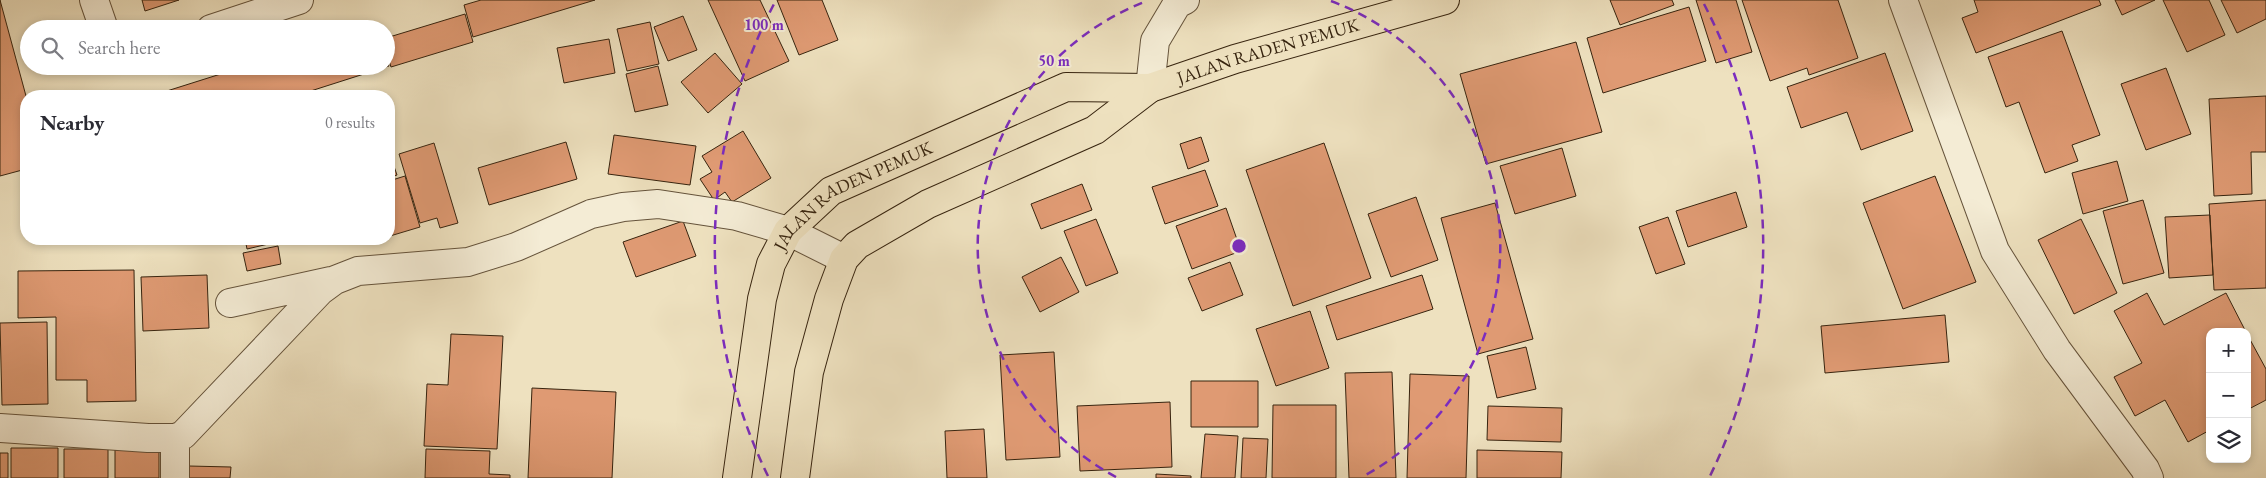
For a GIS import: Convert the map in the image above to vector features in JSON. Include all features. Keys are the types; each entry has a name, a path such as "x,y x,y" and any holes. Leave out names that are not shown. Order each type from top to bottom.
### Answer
{"highway":[{"name":"JALAN RADEN PEMUK","path":"795,478 809,372 829,299 844,259 857,245 928,204 1095,130 1150,88 1235,59 1445,0"},
{"name":"JALAN RADEN PEMUK","path":"737,478 762,299 771,264 788,232 831,191 1066,87 1150,88"}],"street":[{"path":"94,0 101,20"},
{"path":"238,20 299,0"},
{"path":"1150,88 1155,41 1177,4 1185,0"},
{"path":"1903,0 1995,251 2056,350 2145,469 2149,478"},
{"path":"230,303 335,280 358,271 468,262 516,247 591,214 623,207 658,204 727,214 788,232 844,259"},
{"path":"0,428 175,438 183,435 320,290 335,280"},
{"path":"175,438 175,478"}],"building":[{"path":"0,0 24,90 20,90 20,171 0,176"},
{"path":"142,0 179,0 145,11"},
{"path":"481,0 595,0 473,37 464,5"},
{"path":"708,0 760,0 789,61 745,81"},
{"path":"777,0 822,0 838,40 799,55"},
{"path":"1610,0 1672,0 1674,5 1620,25"},
{"path":"1696,0 1736,0 1752,52 1716,63"},
{"path":"1742,0 1838,0 1858,58 1809,75 1807,68 1770,81"},
{"path":"1974,0 2099,0 2101,5 1976,53 1962,18 1978,12"},
{"path":"2115,0 2155,0 2122,15"},
{"path":"2163,0 2209,0 2225,35 2187,52"},
{"path":"2221,0 2266,0 2266,19 2237,33"},
{"path":"1689,7 1706,61 1603,93 1587,38"},
{"path":"465,14 473,42 395,66 395,35"},
{"path":"683,16 697,50 668,61 654,27"},
{"path":"650,22 659,64 627,71 617,29"},
{"path":"2062,31 2100,135 2072,145 2078,161 2045,173 2019,102 2006,107 1988,57"},
{"path":"609,39 615,73 564,83 557,48"},
{"path":"1576,42 1602,132 1486,164 1460,74"},
{"path":"715,53 742,84 708,113 681,82"},
{"path":"1885,53 1913,131 1861,150 1847,112 1801,128 1787,87"},
{"path":"658,66 668,105 635,112 626,74"},
{"path":"2166,68 2191,134 2146,150 2121,84"},
{"path":"218,75 361,75 314,90 170,90"},
{"path":"2266,96 2266,152 2251,152 2252,194 2214,196 2209,99"},
{"path":"743,131 771,178 732,202 725,192 714,200 700,179 712,172 702,156"},
{"path":"614,135 696,146 690,185 608,174"},
{"path":"1201,137 1209,161 1188,169 1180,144"},
{"path":"566,142 577,179 489,205 478,168"},
{"path":"434,143 458,223 440,228 437,218 420,223 399,154"},
{"path":"1324,143 1371,278 1293,306 1246,170"},
{"path":"1562,148 1576,196 1515,214 1500,166"},
{"path":"2117,161 2128,201 2083,214 2072,173"},
{"path":"1205,170 1218,206 1165,224 1152,187"},
{"path":"405,176 420,227 395,234 395,179"},
{"path":"1935,176 1976,282 1903,309 1863,203"},
{"path":"1082,184 1092,210 1041,229 1031,204"},
{"path":"1736,192 1747,227 1688,247 1676,211"},
{"path":"1416,197 1438,260 1391,277 1368,214"},
{"path":"2143,200 2164,273 2123,284 2103,211"},
{"path":"2266,200 2266,288 2214,290 2209,204"},
{"path":"1495,203 1533,339 1478,354 1441,218"},
{"path":"1226,208 1241,251 1192,269 1176,226"},
{"path":"2210,215 2213,275 2169,278 2165,217"},
{"path":"1668,217 1685,264 1656,274 1639,227"},
{"path":"1096,219 1118,273 1086,286 1064,231"},
{"path":"2081,219 2117,293 2074,314 2038,240"},
{"path":"683,221 696,256 636,277 623,242"},
{"path":"246,245 264,245 247,249"},
{"path":"278,246 281,264 247,271 243,253"},
{"path":"1061,257 1079,292 1040,312 1022,277"},
{"path":"1230,262 1243,295 1202,311 1188,278"},
{"path":"134,270 136,401 87,402 87,380 56,380 56,317 18,318 18,271"},
{"path":"207,275 209,328 143,331 141,277"},
{"path":"1422,275 1433,309 1337,340 1326,306"},
{"path":"2147,293 2164,325 2226,293 2244,328 2206,328 2206,432 2188,442 2165,400 2135,416 2114,377 2142,363 2114,311"},
{"path":"1310,311 1329,368 1276,386 1256,329"},
{"path":"1945,315 1949,362 1825,373 1821,326"},
{"path":"47,322 48,404 2,405 0,323"},
{"path":"451,334 503,336 497,449 424,446 427,384 448,385"},
{"path":"2251,341 2266,369 2266,400 2251,408"},
{"path":"1526,347 1536,389 1497,398 1487,356"},
{"path":"1054,352 1060,457 1006,460 1000,355"},
{"path":"1392,372 1396,478 1349,478 1345,373"},
{"path":"1410,374 1469,376 1466,478 1407,478"},
{"path":"1191,381 1258,381 1258,427 1191,427"},
{"path":"532,388 616,392 612,478 528,478"},
{"path":"1170,402 1172,467 1080,471 1077,406"},
{"path":"1273,405 1336,405 1336,478 1272,478"},
{"path":"1488,406 1562,408 1561,442 1487,440"},
{"path":"984,429 987,478 947,478 945,431"},
{"path":"1205,434 1238,436 1235,478 1201,478"},
{"path":"1243,438 1268,439 1266,478 1241,478"},
{"path":"11,448 58,448 58,478 11,478"},
{"path":"64,449 108,449 108,478 64,478"},
{"path":"426,449 490,451 489,474 510,475 510,478 425,478"},
{"path":"115,450 159,450 159,478 115,478"},
{"path":"1477,450 1562,452 1561,478 1477,478"},
{"path":"0,453 8,453 8,478 0,478"},
{"path":"189,466 231,467 230,478 189,478"},
{"path":"1156,474 1191,476 1191,478 1156,478"}]}
